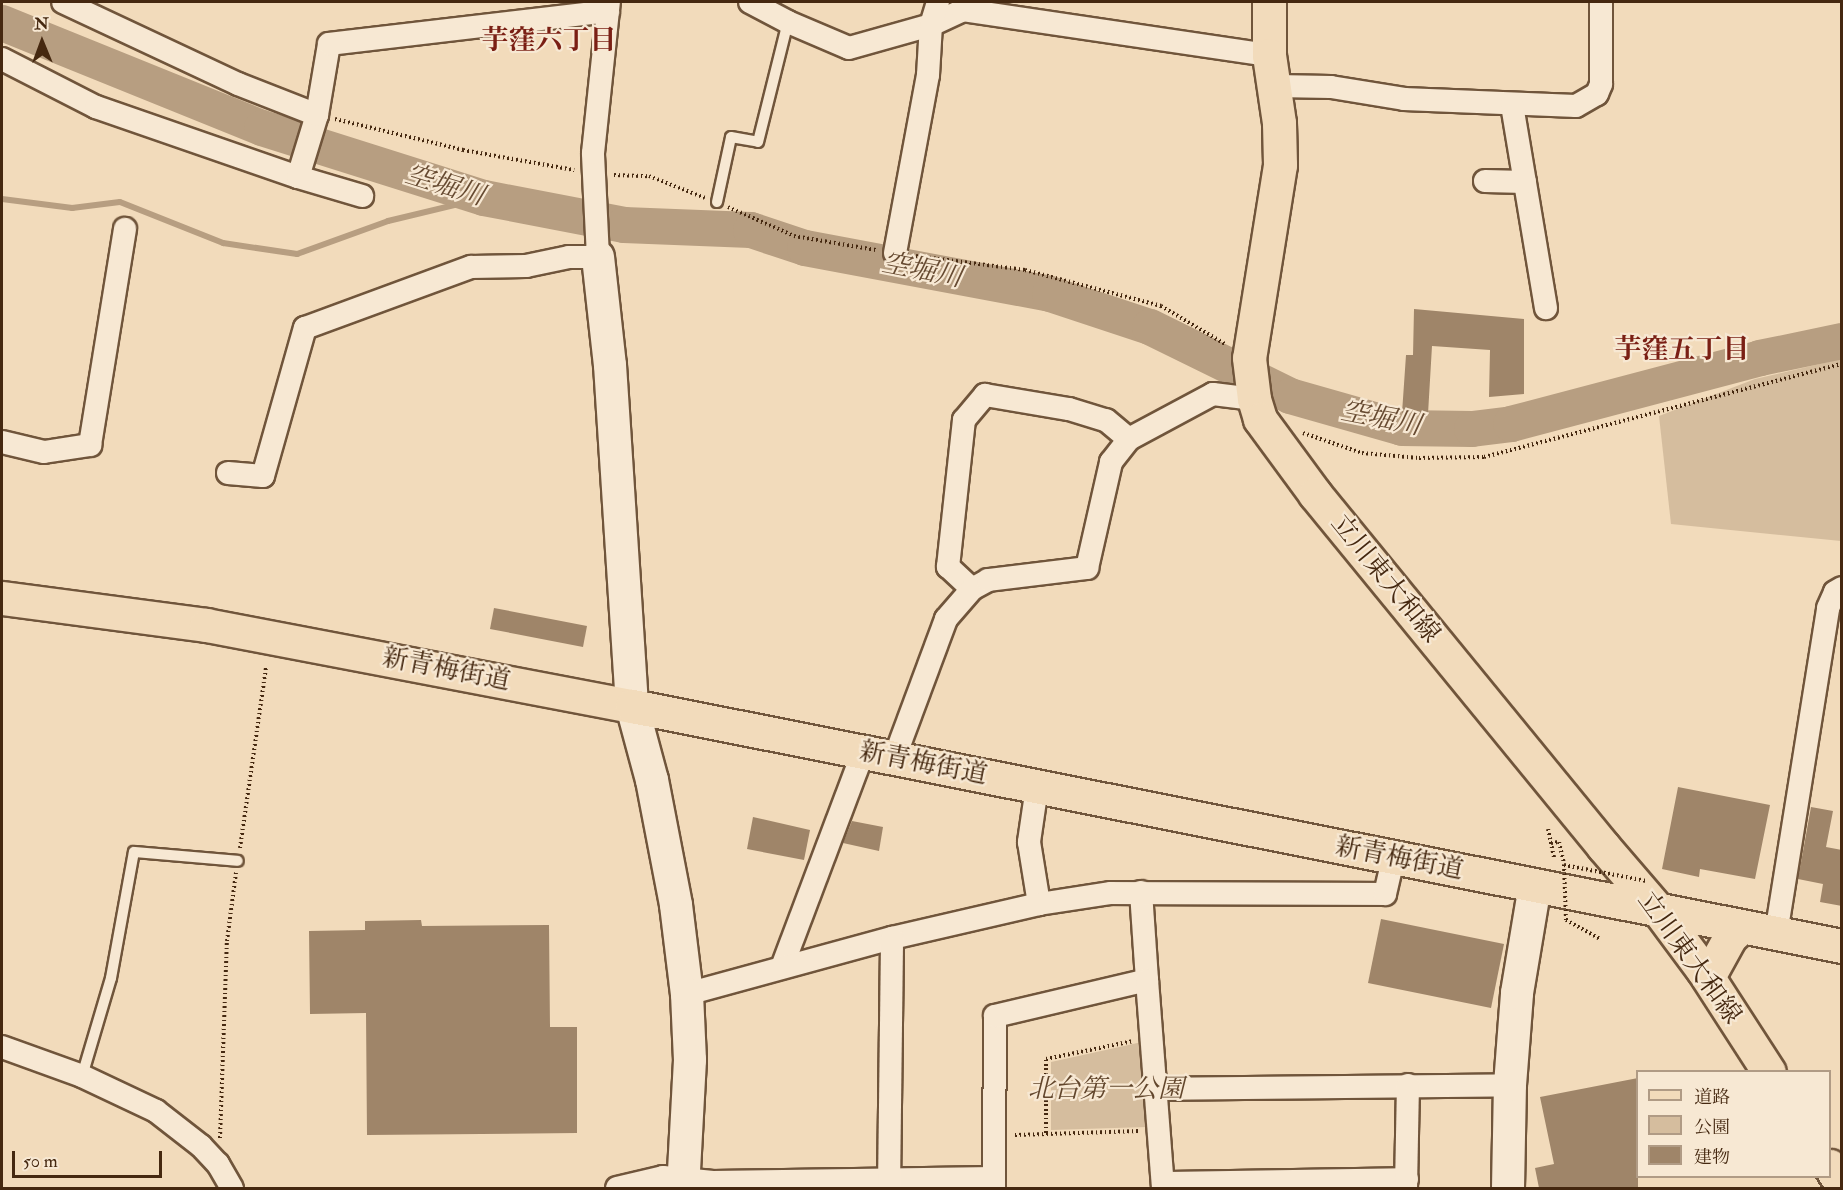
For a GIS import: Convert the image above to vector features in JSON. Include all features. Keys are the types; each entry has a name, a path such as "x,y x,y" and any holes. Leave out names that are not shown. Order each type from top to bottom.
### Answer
{"main road":[{"name":"立川東大和線","path":"1269,2 1272,70 1280,123 1280,165 1249,358 1257,409 1323,504 1603,846 1659,911 1708,977 1768,1070"},
{"name":"新青梅街道","path":"2,598 206,625 632,706 1842,946"},
{"path":"1708,977 1730,937 1741,927"},
{"path":"1831,1168 1842,1185"}],"street":[{"path":"63,2 238,84 317,115"},
{"path":"750,2 849,48 931,25 963,10 1272,70 1331,87 1404,99 1576,106 1597,94 1601,84 1601,2"},
{"path":"895,253 928,75 931,25 938,2"},
{"path":"298,177 317,115 329,44 609,7 593,153 597,247 610,365 632,706 652,780 676,905 687,994 690,1060 684,1183"},
{"path":"2,58 96,107 298,177 362,196"},
{"path":"1512,105 1546,308"},
{"path":"1485,181 1525,182"},
{"path":"2,442 44,452 90,445 125,229"},
{"path":"228,473 263,476 305,328 471,267 526,266 570,257 597,247"},
{"path":"782,967 879,756 946,619 972,589 988,580 1087,568 1111,462 1129,439 1213,394 1257,409"},
{"path":"972,589 948,567 964,420 985,395 1070,409 1106,420 1129,439"},
{"path":"1776,934 1828,608 1835,592 1842,588"},
{"path":"1037,787 1029,842 1040,904"},
{"path":"687,994 892,938 1040,904 1111,893 1385,894 1393,858"},
{"path":"1508,1188 1510,1085 1517,993 1535,886"},
{"path":"1141,892 1163,1186 1406,1184 1408,1085"},
{"path":"889,1185 892,938"},
{"path":"617,1188 663,1177 684,1183 889,1185 994,1183 995,1016 1147,980"},
{"path":"2,1047 82,1076 156,1111 182,1129 218,1164 232,1188"},
{"path":"1155,1089 1510,1085"}],"lane":[{"path":"717,202 731,137 758,142 789,22"},
{"path":"82,1076 111,978 134,852 238,861"}],"path":[{"path":"317,115 463,150 594,177 650,176 794,236 895,253 1025,270 1161,306 1249,358"},
{"path":"1257,409 1362,453 1419,459 1484,457 1842,364"},
{"path":"218,1164 227,941 266,668"},
{"path":"1548,829 1554,858"},
{"path":"1551,843 1559,842 1564,865 1566,920 1599,938"},
{"path":"1564,865 1646,882"},
{"path":"1046,1134 1046,1059 1151,1037"},
{"path":"994,1136 1158,1131"}],"green space":[{"path":"1841,359 1841,541 1671,524 1659,416 1755,379"},
{"name":"北台第一公園","path":"1142,1042 1147,1127 1051,1130 1051,1062"}],"building":[{"path":"1414,309 1524,319 1524,394 1489,397 1490,350 1432,346 1428,414 1402,413 1406,355 1413,355"},
{"path":"494,608 587,626 583,647 490,629"},
{"path":"1678,787 1770,805 1755,879 1700,869 1699,877 1662,869"},
{"path":"1811,807 1833,811 1826,847 1842,850 1842,906 1820,902 1823,884 1798,879"},
{"path":"753,817 810,830 804,860 747,849"},
{"path":"852,821 883,827 879,851 843,843"},
{"path":"1381,919 1504,944 1491,1008 1368,983"},
{"path":"421,920 422,926 549,925 550,1027 577,1027 577,1133 367,1135 366,1013 310,1014 309,931 365,930 365,921"},
{"path":"1636,1078 1636,1178 1638,1178 1638,1188 1539,1188 1535,1168 1554,1164 1540,1097"}],"waterway":[{"name":"空堀川","path":"2,23 262,128 484,198 624,225 751,230 805,248 1050,294 1150,327 1290,396 1402,428 1472,429 1511,424 1760,358 1842,341"},
{"path":"2,199 72,208 120,202 223,243 297,254 388,221 484,198"}],"district":[{"name":"芋窪六丁目","path":"549,41"},
{"name":"芋窪五丁目","path":"1682,350"}]}
